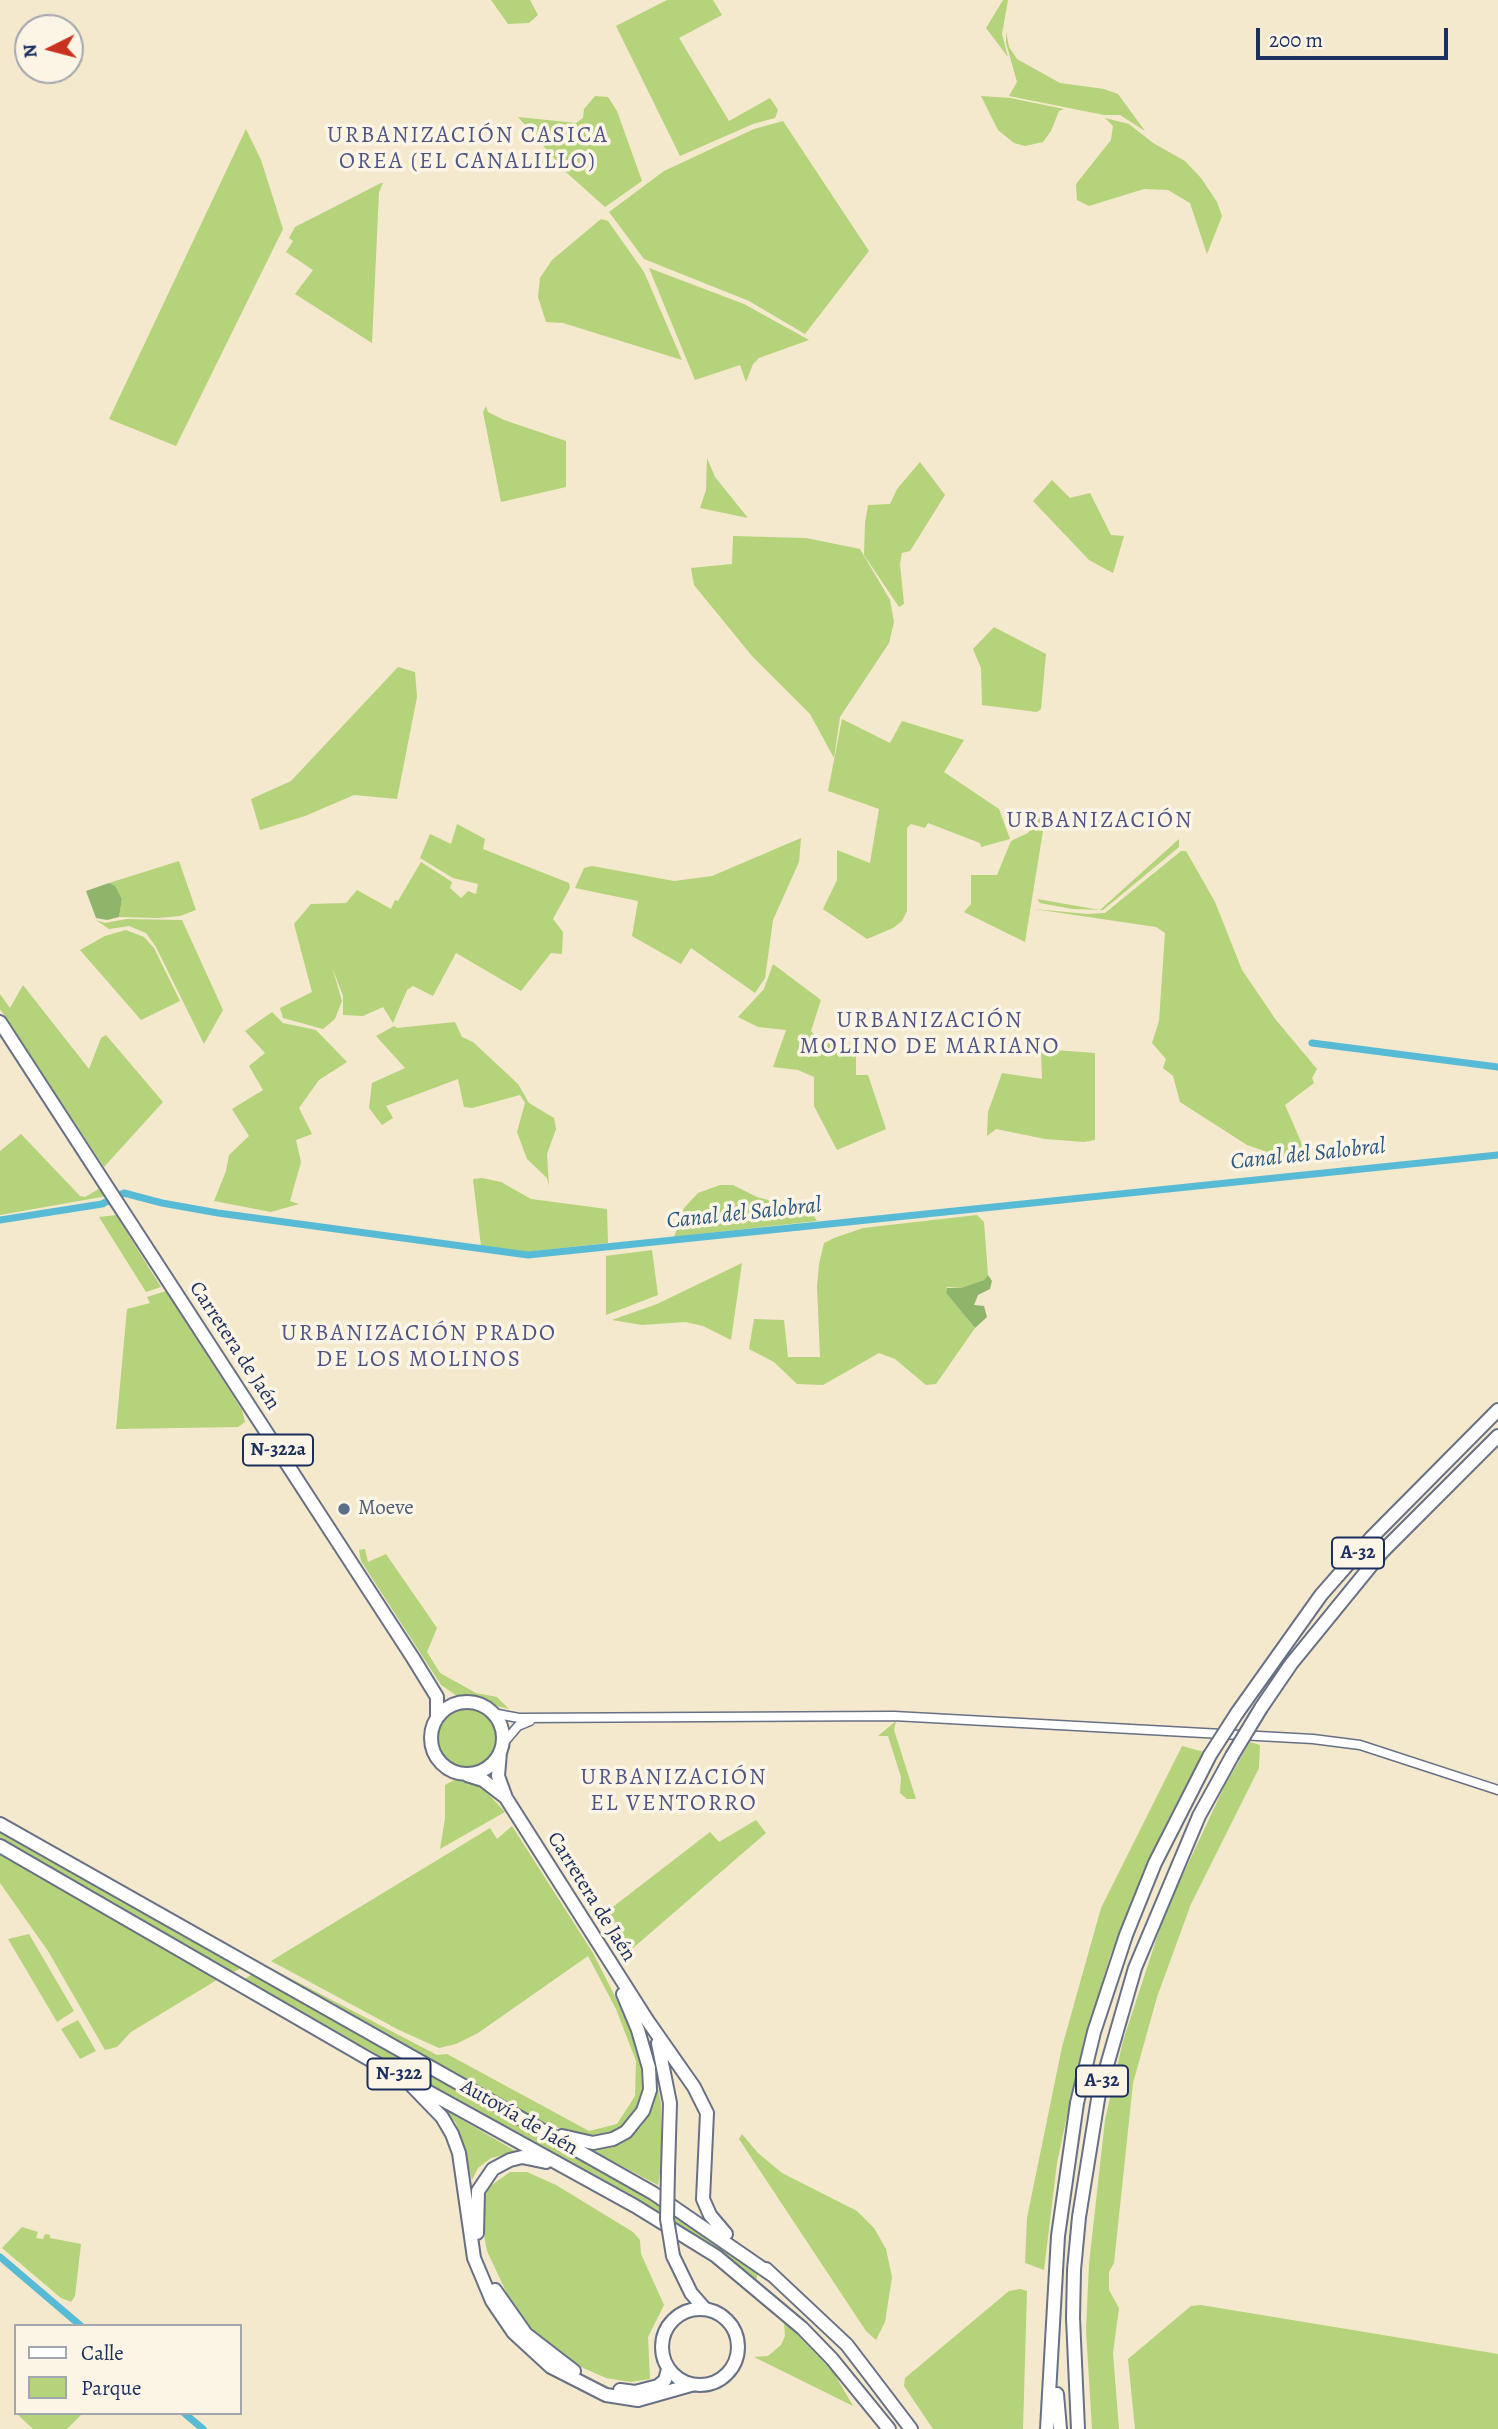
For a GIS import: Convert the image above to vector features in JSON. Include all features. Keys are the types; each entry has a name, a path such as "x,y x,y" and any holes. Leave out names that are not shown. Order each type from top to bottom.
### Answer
{"highway":[{"name":"Carretera de Jaén","path":"0,1022 435,1692 437,1718"},
{"name":"A-32","path":"1055,2296 1066,2166 1094,2032 1126,1934 1155,1863 1210,1755 1321,1595 1371,1538 1498,1410"},
{"name":"A-32","path":"1078,2429 1074,2354 1074,2270 1081,2205 1099,2093 1135,1968 1199,1816 1261,1708 1292,1664 1383,1551 1498,1436"},
{"path":"435,1692 452,1701 467,1702 492,1713"},
{"path":"437,1718 449,1707 467,1702"},
{"name":"N-322a","path":"492,1713 502,1732 501,1749"},
{"name":"N-322a","path":"437,1718 431,1734 436,1755 448,1768 463,1774"},
{"name":"Carretera de Jaén","path":"501,1749 498,1776 506,1798 645,2017"},
{"path":"463,1774 488,1767 501,1749"},
{"name":"Carretera de Jaén","path":"463,1774 483,1780 506,1798"},
{"name":"Autovía de Jaén","path":"0,1824 685,2212 772,2275"},
{"name":"Autovía de Jaén","path":"0,1846 367,2058 594,2183 716,2256 789,2315 832,2359 889,2429"},
{"path":"536,2129 593,2143 613,2139 636,2121 648,2098 649,2068 638,2030 598,1944"},
{"path":"645,2017 660,2046 668,2082 671,2135 667,2219 687,2311"},
{"path":"645,2017 694,2087 707,2113 709,2134 702,2187 710,2215 772,2275"},
{"path":"367,2058 425,2098 452,2134 459,2153 474,2258 482,2282 502,2318 525,2344 571,2379 614,2397 647,2399 691,2385"},
{"path":"594,2183 533,2158 510,2160 493,2169 478,2191 475,2212 489,2278 526,2334 577,2373 599,2384 635,2392 658,2386 665,2379 668,2369"},
{"path":"673,2256 691,2293 705,2309 722,2316 731,2324 738,2341 738,2353 733,2368 722,2380 707,2386 691,2385 678,2379 668,2369 662,2353 664,2335 673,2320 687,2311 705,2309"},
{"name":"N-322","path":"772,2275 847,2345 911,2429"},
{"path":"1048,2429 1055,2296"},
{"path":"1055,2296 1060,2429"}],"street":[{"path":"492,1713 505,1717 538,1718 894,1716 1314,1739 1360,1745 1498,1790"},
{"path":"501,1749 518,1726 538,1718"}],"green space":[{"path":"491,0 530,0 538,15 529,23 508,24"},
{"path":"667,0 713,0 722,15 679,38 729,121 770,98 778,110 775,118 753,124 680,156 616,26"},
{"path":"1003,0 1008,0 1002,34 1008,57 986,28"},
{"path":"1006,31 1009,47 1017,59 1060,83 1104,89 1118,94 1145,131 1120,115 1104,115 1009,96 1017,82 1006,43"},
{"path":"595,96 608,97 617,111 642,181 605,207 567,173 518,117 576,123 583,118 584,109"},
{"path":"981,96 1010,98 1064,109 1059,111 1043,142 1025,146 1014,143 998,130"},
{"path":"1105,118 1129,124 1153,143 1185,161 1201,178 1217,202 1222,216 1207,254 1190,203 1168,190 1144,189 1089,206 1077,200 1076,184 1111,140 1113,126"},
{"path":"783,121 869,251 805,334 749,301 644,259 609,212 664,171 754,129"},
{"path":"246,129 261,160 283,229 176,446 109,419"},
{"path":"381,183 372,343 295,294 313,270 286,252 293,241 289,238 295,227"},
{"path":"601,219 608,221 644,272 682,360 563,323 546,322 538,297 540,278 552,260"},
{"path":"649,268 744,304 809,340 759,358 753,364 746,382 740,365 695,380"},
{"path":"486,406 488,412 504,420 566,441 566,487 501,502 483,412"},
{"path":"707,458 715,477 748,518 700,508 706,490"},
{"path":"920,462 945,495 910,551 902,553 900,564 904,604 899,607 864,555 865,523 868,505 890,504 897,489"},
{"path":"1052,480 1070,498 1090,493 1111,535 1124,536 1113,573 1089,560 1033,501"},
{"path":"733,536 806,538 860,549 890,600 894,622 889,643 840,717 834,758 810,714 752,656 694,585 691,568 732,564"},
{"path":"994,627 1046,654 1041,709 1037,712 982,705 981,668 973,649"},
{"path":"398,667 415,672 417,697 397,799 354,795 305,816 260,830 251,799 291,781"},
{"path":"842,719 890,743 902,721 964,740 944,772 999,809 1010,839 981,847 980,843 928,823 925,828 911,824 907,828 907,911 902,921 893,928 867,939 823,909 837,880 837,850 870,863 879,809 828,791"},
{"path":"1044,812 1025,942 964,912 971,904 971,875 997,875 1011,841 1028,833"},
{"path":"457,824 485,839 483,849 569,883 570,888 553,919 563,932 562,954 551,953 521,991 456,953 433,996 413,986 407,990 393,1023 383,1007 363,1016 343,1015 343,996 332,967 342,1001 335,1019 323,1029 283,1018 280,1008 312,992 294,924 311,904 346,903 357,890 391,909 421,862 452,882 450,888 461,898 468,891 476,894 478,884 453,878 420,858 430,834 451,844"},
{"path":"801,838 799,862 773,920 765,978 755,993 691,948 681,964 632,936 638,901 575,888 584,868 592,866 674,881 712,876"},
{"path":"1179,839 1179,847 1100,910"},
{"path":"1181,851 1186,851 1215,902 1242,970 1276,1020 1317,1069 1312,1078 1314,1083 1285,1105 1308,1158 1285,1158 1247,1145 1180,1102 1173,1076 1163,1068 1166,1059 1152,1043 1159,1021 1165,933 1156,927 1034,909 1105,913"},
{"path":"179,861 196,910 180,916 158,918 119,917 122,899 109,883"},
{"path":"109,883 115,886 122,899 119,917 107,920 96,918 86,891"},
{"path":"1037,899 1099,910 1073,909 1040,903"},
{"path":"126,919 182,920 223,1010 204,1044 156,947 146,933 129,926 109,929 96,920 105,923"},
{"path":"126,930 144,937 154,948 180,1001 141,1020 80,950 105,936"},
{"path":"773,964 821,1000 811,1031 820,1042 856,1047 856,1075 868,1075 886,1129 837,1150 814,1106 814,1077 798,1070 773,1067 786,1030 758,1027 738,1017 764,989"},
{"path":"23,985 89,1069 101,1038 106,1035 163,1102 104,1167 0,1009 0,994 10,1008"},
{"path":"272,1012 283,1023 316,1030 347,1062 319,1080 299,1108 312,1134 296,1140 301,1162 290,1201 299,1204 271,1212 214,1201 226,1171 229,1155 249,1136 232,1109 263,1090 249,1066 265,1053 245,1031"},
{"path":"455,1022 462,1037 473,1042 518,1084 529,1103 554,1118 556,1129 547,1154 549,1186 547,1178 527,1159 517,1132 525,1103 520,1095 472,1108 464,1107 458,1079 386,1106 393,1118 382,1125 369,1108 372,1083 405,1068 376,1036 394,1026 397,1028"},
{"path":"1041,1049 1095,1053 1095,1140 1084,1142 1045,1139 996,1129 987,1136 988,1112 1002,1073 1042,1079"},
{"path":"21,1134 80,1196 85,1197 102,1187 107,1196 0,1215 0,1151"},
{"path":"473,1179 501,1182 531,1199 607,1209 608,1243 526,1252 481,1246"},
{"path":"720,1185 733,1185 757,1197 800,1209 813,1215 817,1221 674,1237 684,1208 698,1193"},
{"path":"116,1215 161,1287 146,1292 99,1217"},
{"path":"977,1215 984,1222 988,1275 984,1280 961,1288 947,1287 946,1293 975,1328 936,1384 926,1385 895,1359 879,1353 823,1385 797,1384 774,1362 749,1349 754,1319 784,1320 788,1357 820,1357 817,1287 824,1243 863,1228"},
{"path":"652,1250 658,1295 606,1315 606,1256"},
{"path":"742,1263 731,1340 703,1326 686,1322 642,1325 612,1320 657,1304"},
{"path":"988,1275 992,1281 990,1289 978,1295 974,1305 984,1306 987,1317 975,1328 946,1293 947,1288 961,1288 984,1280"},
{"path":"166,1291 242,1410 245,1422 238,1427 116,1429 127,1309 150,1303 147,1297"},
{"path":"365,1549 368,1562 386,1554 437,1628 427,1652 440,1673 476,1693 497,1697 509,1709 457,1696 441,1685 361,1561 359,1550"},
{"path":"467,1707 479,1709 489,1716 496,1726 496,1750 489,1760 479,1767 467,1769 455,1767 445,1760 438,1750 436,1738 438,1726 445,1716 455,1709"},
{"path":"896,1721 894,1730 916,1799 907,1799 900,1793 901,1777 888,1736 878,1736"},
{"path":"1250,1742 1260,1745 1259,1768 1191,1904 1157,1997 1133,2083 1114,2263 1109,2272 1109,2290 1119,2308 1113,2353 1119,2429 1092,2429 1086,2330 1089,2264 1105,2120 1123,2041 1165,1913 1225,1785"},
{"path":"1182,1746 1204,1752 1162,1832 1110,1956 1077,2069 1057,2163 1044,2270 1025,2263 1027,2218 1062,2047 1101,1908"},
{"path":"456,1779 482,1787 505,1812 440,1849 445,1819 445,1785"},
{"path":"756,1820 766,1833 633,1948 605,1913 710,1832 719,1842"},
{"path":"512,1826 593,1953 634,2034 641,2057 642,2100 628,2124 613,2133 585,2138 538,2120 264,1968 267,1966 437,2055 447,2054 589,2131 617,2124 635,2096 636,2061 616,2009 588,1956 478,2033 456,2044 439,2048 399,2030 271,1961 490,1828 497,1839"},
{"path":"0,1828 243,1967 232,1973 0,1841"},
{"path":"0,1852 220,1978 131,2032 117,2047 105,2050 48,1951 0,1883"},
{"path":"29,1934 74,2011 57,2022 8,1939"},
{"path":"255,1973 661,2204 662,2216 244,1979"},
{"path":"78,2020 96,2051 80,2059 61,2029"},
{"path":"653,2061 661,2104 661,2167 658,2185 591,2150 626,2141 643,2124 656,2097"},
{"path":"442,2108 517,2152 491,2158 478,2168 472,2180 456,2123"},
{"path":"742,2134 758,2153 782,2173 857,2211 874,2228 886,2249 892,2277 885,2322 876,2340 866,2331 739,2139"},
{"path":"510,2172 527,2172 556,2185 633,2232 640,2240 641,2254 664,2305 648,2337 650,2379 631,2382 606,2378 572,2363 540,2341 517,2315 487,2251 482,2224 482,2204 489,2187"},
{"path":"673,2212 758,2271 756,2282 674,2224"},
{"path":"22,2227 38,2232 36,2238 43,2239 45,2234 50,2235 50,2238 81,2244 75,2296 71,2302 61,2298 2,2248"},
{"path":"1009,2291 1027,2291 1023,2429 933,2429 904,2386 905,2378"},
{"path":"1201,2305 1498,2354 1498,2429 1135,2429 1128,2359 1191,2306"},
{"path":"784,2321 834,2373 853,2406 754,2357 768,2356 781,2345 785,2336"},
{"path":"18,2415 81,2415 67,2429 33,2429"}],"waterway":[{"path":"1312,1043 1498,1067"},
{"name":"Canal del Salobral","path":"0,1220 102,1204 124,1193 218,1213 528,1255 1498,1155"},
{"path":"0,2257 79,2324"},
{"path":"186,2415 203,2429"}],"place":[{"name":"Moeve","path":"344,1509"}],"district":[{"name":"URBANIZACIÓN CASICA OREA (EL CANALILLO)","path":"468,149"},
{"name":"URBANIZACIÓN","path":"1100,821"},
{"name":"URBANIZACIÓN MOLINO DE MARIANO","path":"930,1034"},
{"name":"URBANIZACIÓN PRADO DE LOS MOLINOS","path":"419,1347"},
{"name":"URBANIZACIÓN EL VENTORRO","path":"674,1791"}]}
